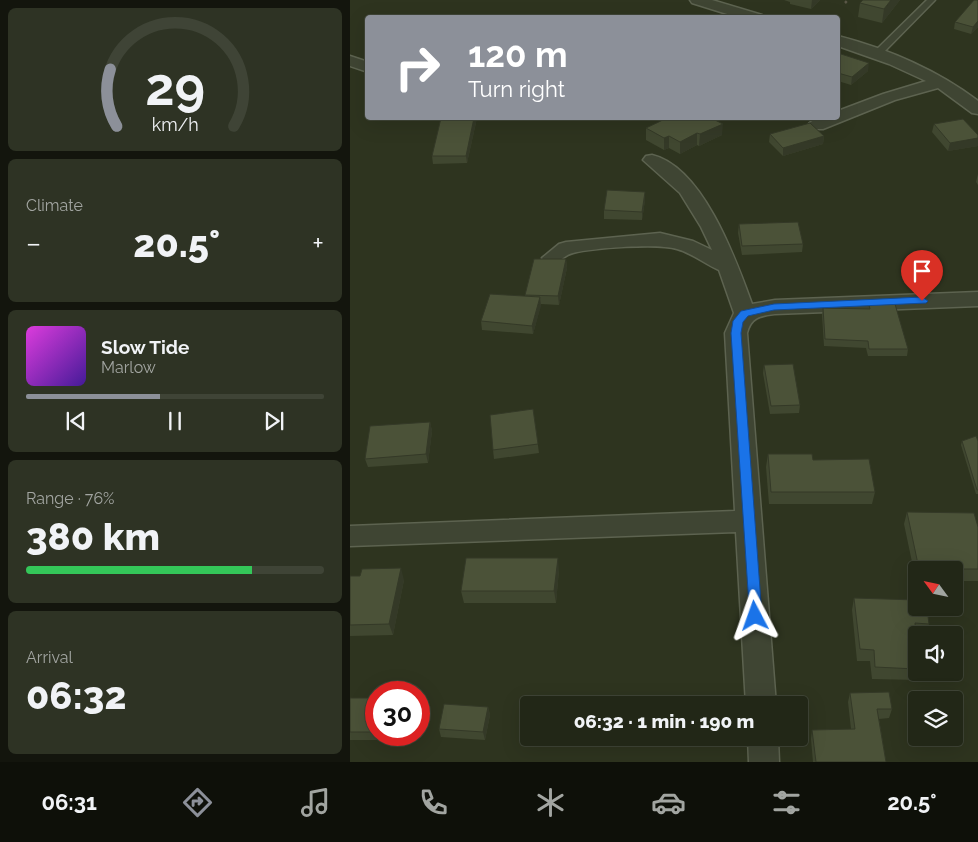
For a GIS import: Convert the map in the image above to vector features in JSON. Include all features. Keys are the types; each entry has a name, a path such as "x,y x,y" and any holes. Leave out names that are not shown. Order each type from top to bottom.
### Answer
{"street":[{"path":"697,0 747,15"},
{"path":"840,42 922,71 942,82 978,109"},
{"path":"350,61 365,66"},
{"path":"840,116 889,97 942,82"},
{"path":"817,125 830,120"},
{"path":"652,160 667,169 687,188 713,231 745,313"},
{"path":"552,258 566,248 660,239 686,246 725,265"},
{"path":"760,696 736,333 738,321 745,313 774,307 978,298"},
{"path":"350,536 748,521"},
{"path":"763,746 764,762"}],"lane":[{"path":"877,54 931,0"}],"building":[{"path":"863,0 891,0 884,9 860,3"},
{"path":"974,0 978,0 978,21 973,27 955,22"},
{"path":"840,54 869,63 852,77 840,74"},
{"path":"963,119 978,135 978,138 950,143 934,124"},
{"path":"441,120 474,120 466,156 432,156"},
{"path":"663,120 715,120 723,124 700,134 697,133 680,142 669,136 664,138 646,128"},
{"path":"810,123 824,136 783,148 770,134"},
{"path":"607,190 645,192 642,212 604,210"},
{"path":"798,222 803,244 742,246 739,224"},
{"path":"534,259 566,259 558,296 525,295"},
{"path":"490,294 540,297 532,326 481,321"},
{"path":"895,304 908,349 869,349 868,341 825,339 823,308 870,309 869,305"},
{"path":"793,364 800,405 771,406 764,365"},
{"path":"533,409 538,444 493,450 490,415"},
{"path":"430,422 426,454 365,459 370,426"},
{"path":"976,436 978,441 978,490 962,441"},
{"path":"768,454 812,454 813,460 869,459 875,492 771,492"},
{"path":"907,512 974,513 978,527 978,569 963,569 963,561 917,561"},
{"path":"466,558 558,558 554,591 461,591"},
{"path":"401,568 389,624 350,625 350,576 360,576 362,569"},
{"path":"854,598 908,600 908,616 928,616 929,624 915,623 915,626 908,626 908,669 875,667 874,650 860,649"},
{"path":"889,692 892,709 877,709 886,762 816,762 812,730 855,729 850,693"},
{"path":"350,698 365,698 365,732 350,732"},
{"path":"444,704 488,707 483,732 439,729"}],"route":[{"path":"755,616 736,333 738,321 745,313 774,307 922,301"}]}
